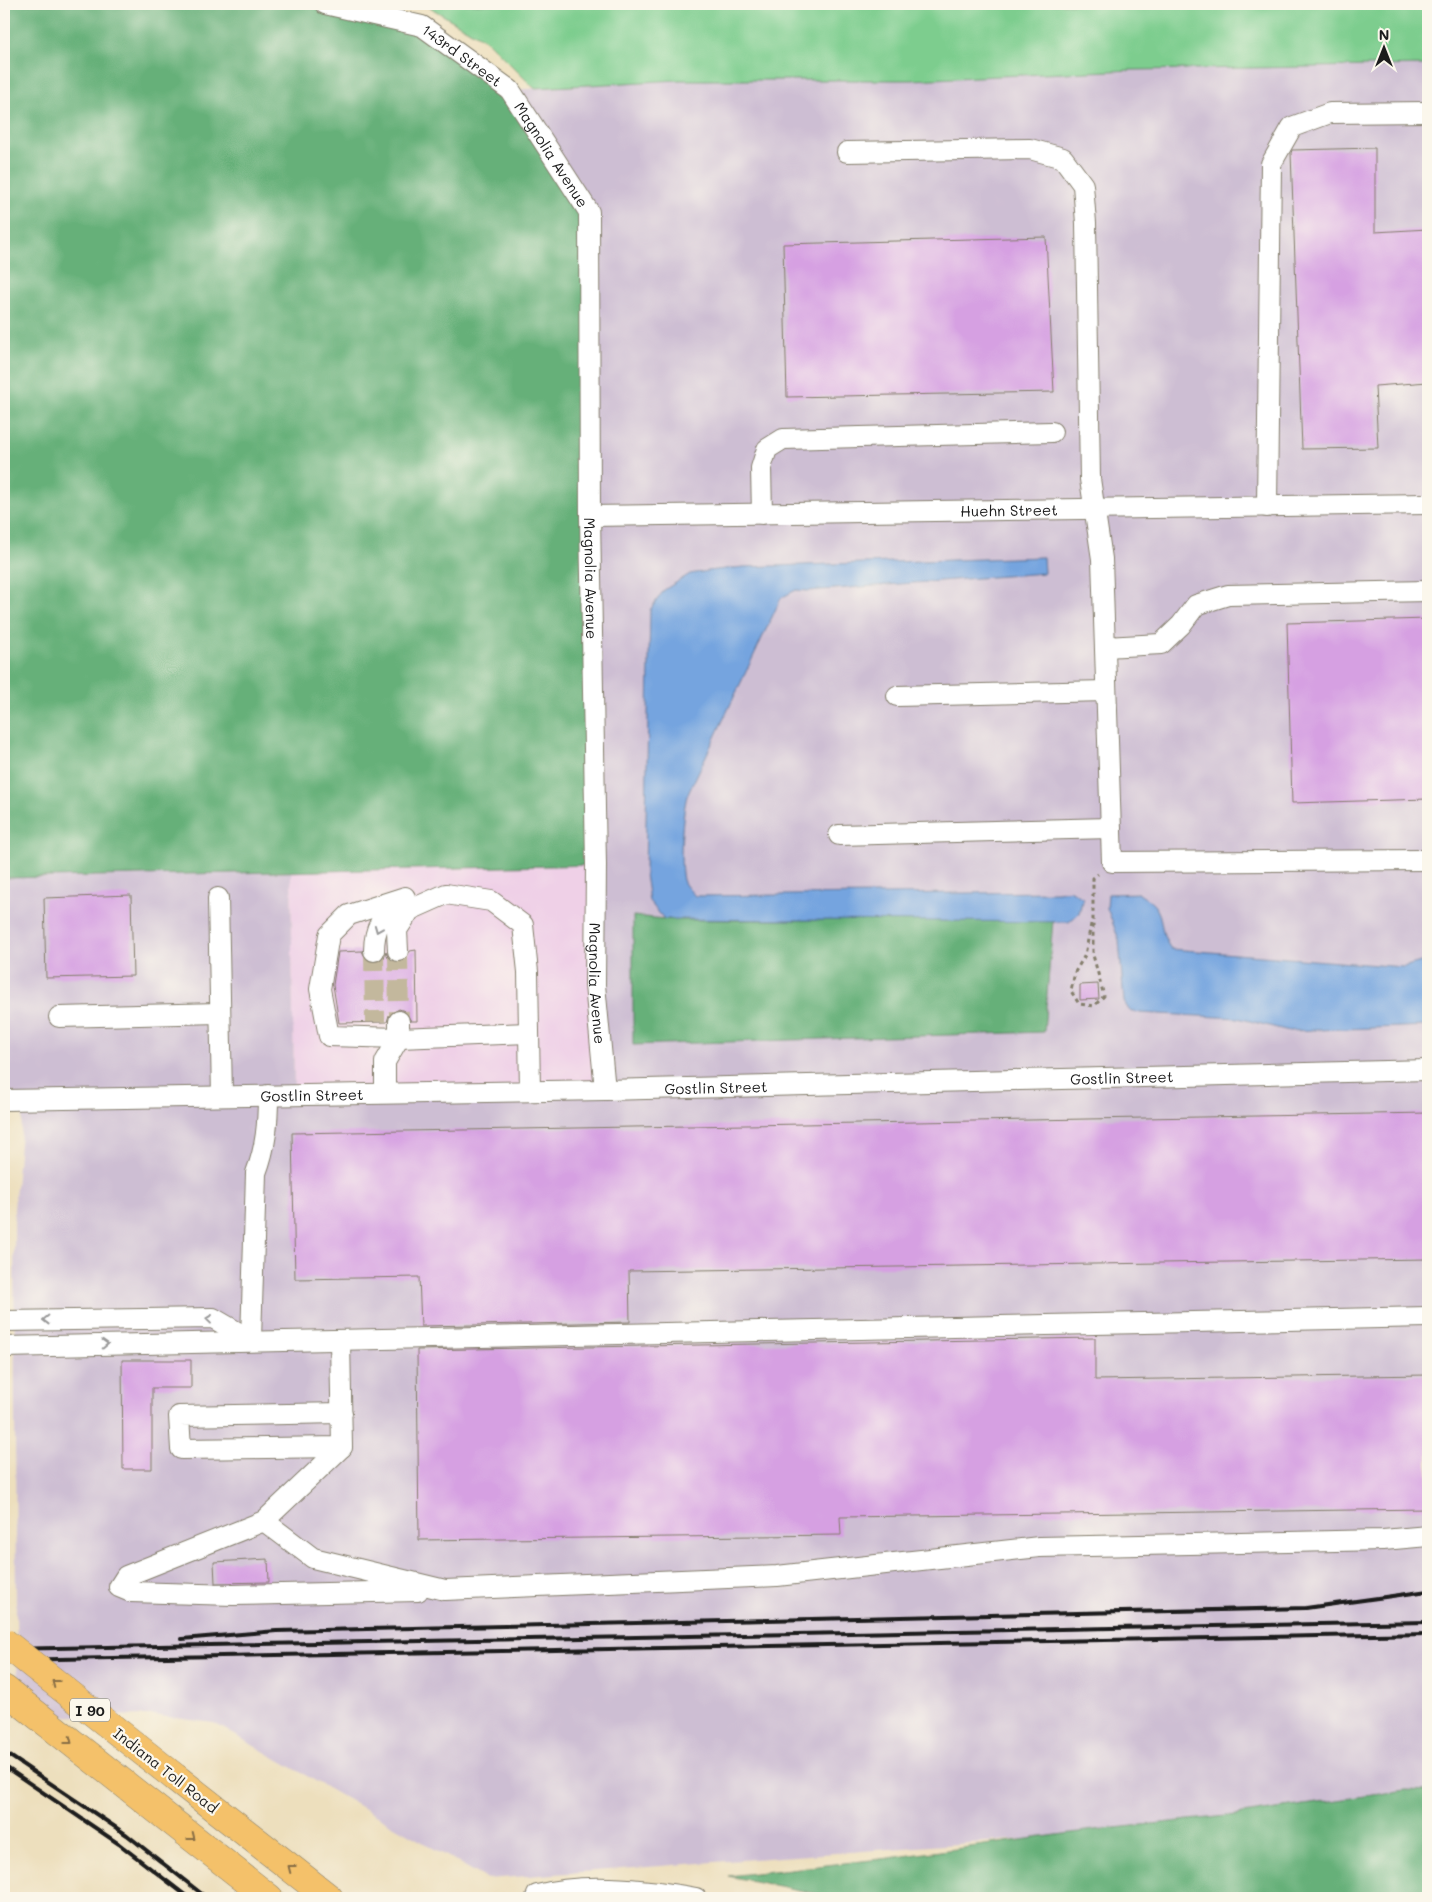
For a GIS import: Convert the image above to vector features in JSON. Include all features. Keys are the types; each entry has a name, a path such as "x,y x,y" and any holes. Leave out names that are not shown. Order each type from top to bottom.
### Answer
{"highway":[{"name":"Indiana Toll Road","path":"4,1642 329,1898"},
{"name":"I 90","path":"4,1689 270,1898"}],"street":[{"name":"143rd Street","path":"324,4 422,26 510,90"},
{"name":"Magnolia Avenue","path":"510,90 589,212 590,516 596,865 595,985 605,1090"},
{"path":"1267,507 1272,164 1292,127 1330,114 1428,112"},
{"path":"847,152 1030,149 1063,158 1082,185 1086,223 1090,479 1102,559 1112,862 1428,860"},
{"path":"762,514 761,468 767,450 783,439 1052,432"},
{"name":"Huehn Street","path":"590,516 1428,504"},
{"path":"1105,646 1161,644 1181,624 1196,605 1228,595 1428,591"},
{"path":"897,696 1106,691"},
{"path":"839,835 1111,828"},
{"path":"398,951 397,930 410,910 446,894"},
{"path":"528,1033 375,1030 328,1036 320,989 328,935 350,915 405,897 446,894 491,902 522,925 528,972 530,1091"},
{"path":"374,951 374,937 383,916 405,897"},
{"path":"218,898 222,1096"},
{"path":"59,1017 219,1014"},
{"path":"375,1030 385,1062 386,1093"},
{"path":"385,1062 399,1030"},
{"name":"Gostlin Street","path":"4,1100 605,1090 1428,1070"},
{"path":"251,1340 256,1173 268,1130 268,1096"},
{"path":"4,1347 251,1340 340,1340 1428,1317"},
{"path":"4,1321 213,1318 251,1340"},
{"path":"340,1340 342,1447 264,1521 126,1576 119,1587 131,1592 233,1595 445,1590 777,1576 1039,1547 1383,1540 1428,1536"},
{"path":"342,1413 179,1416 181,1449 342,1447"},
{"path":"264,1521 313,1558 445,1590"},
{"path":"536,1898 537,1895 554,1890 599,1889 663,1892 696,1898"}],"path":[{"path":"1092,924 1085,955 1075,972 1071,991 1079,1004 1094,1006 1104,996 1093,955 1093,878 1112,862"}],"shaded area":[{"path":"1428,65 1428,1809 487,1879 214,1723 153,1715 19,1717 16,1617 14,1209 24,1100 4,1100 4,878 291,872 294,1095 605,1089 596,865 510,90 678,80 910,80 1132,70"},
{"path":"596,865 605,1090 294,1095 291,872"}],"green space":[{"path":"4,4 325,4 422,26 510,90 589,212 596,865 4,878"},
{"path":"424,4 1428,4 1428,65 1132,70 910,80 678,80 534,88 487,41"},
{"path":"633,916 676,920 1053,920 1044,1032 633,1045"},
{"path":"1406,1790 1428,1791 1428,1898 839,1898 728,1876 889,1858 1086,1831 1236,1815"}],"water":[{"path":"1043,557 1044,573 808,591 796,590 781,598 687,796 682,838 682,872 684,882 695,896 1058,892 1070,890 1083,898 1079,913 1069,922 664,919 649,901 645,874 650,610 664,590 690,574 743,567"},
{"path":"1138,893 1151,902 1157,910 1164,937 1171,949 1403,967 1428,960 1428,1026 1289,1031 1238,1018 1140,1013 1129,1010 1124,1002 1119,940 1107,908 1108,894"}],"building":[{"path":"1375,148 1375,232 1428,229 1428,382 1375,386 1378,448 1302,449 1291,153 1292,150"},
{"path":"1046,237 1054,392 787,397 783,244"},
{"path":"1428,619 1428,799 1292,803 1287,623"},
{"path":"131,895 133,976 46,978 44,898"},
{"path":"416,950 417,1021 411,1021 405,1011 399,1009 389,1015 387,1022 339,1023 333,985 338,952 362,951 367,961 374,963 384,958 386,951 388,958 398,963 405,961 410,951"},
{"path":"1098,984 1099,999 1080,1000 1080,985"},
{"path":"1428,1113 1428,1259 629,1271 630,1322 421,1326 419,1277 295,1279 292,1133"},
{"path":"1095,1338 1095,1380 1428,1375 1428,1509 840,1517 841,1535 419,1540 417,1350"},
{"path":"122,1360 191,1360 191,1388 152,1388 152,1469 123,1469"},
{"path":"268,1559 269,1582 215,1583 214,1562"}],"tunnel":[{"path":"374,951 375,1022"},
{"path":"398,951 399,1021"}],"railway":[{"path":"182,1639 276,1631 1306,1608 1428,1591"},
{"path":"4,1649 1428,1622"},
{"path":"4,1660 1428,1634"},
{"path":"4,1752 127,1835 207,1898"},
{"path":"4,1766 119,1844 189,1898"}]}
